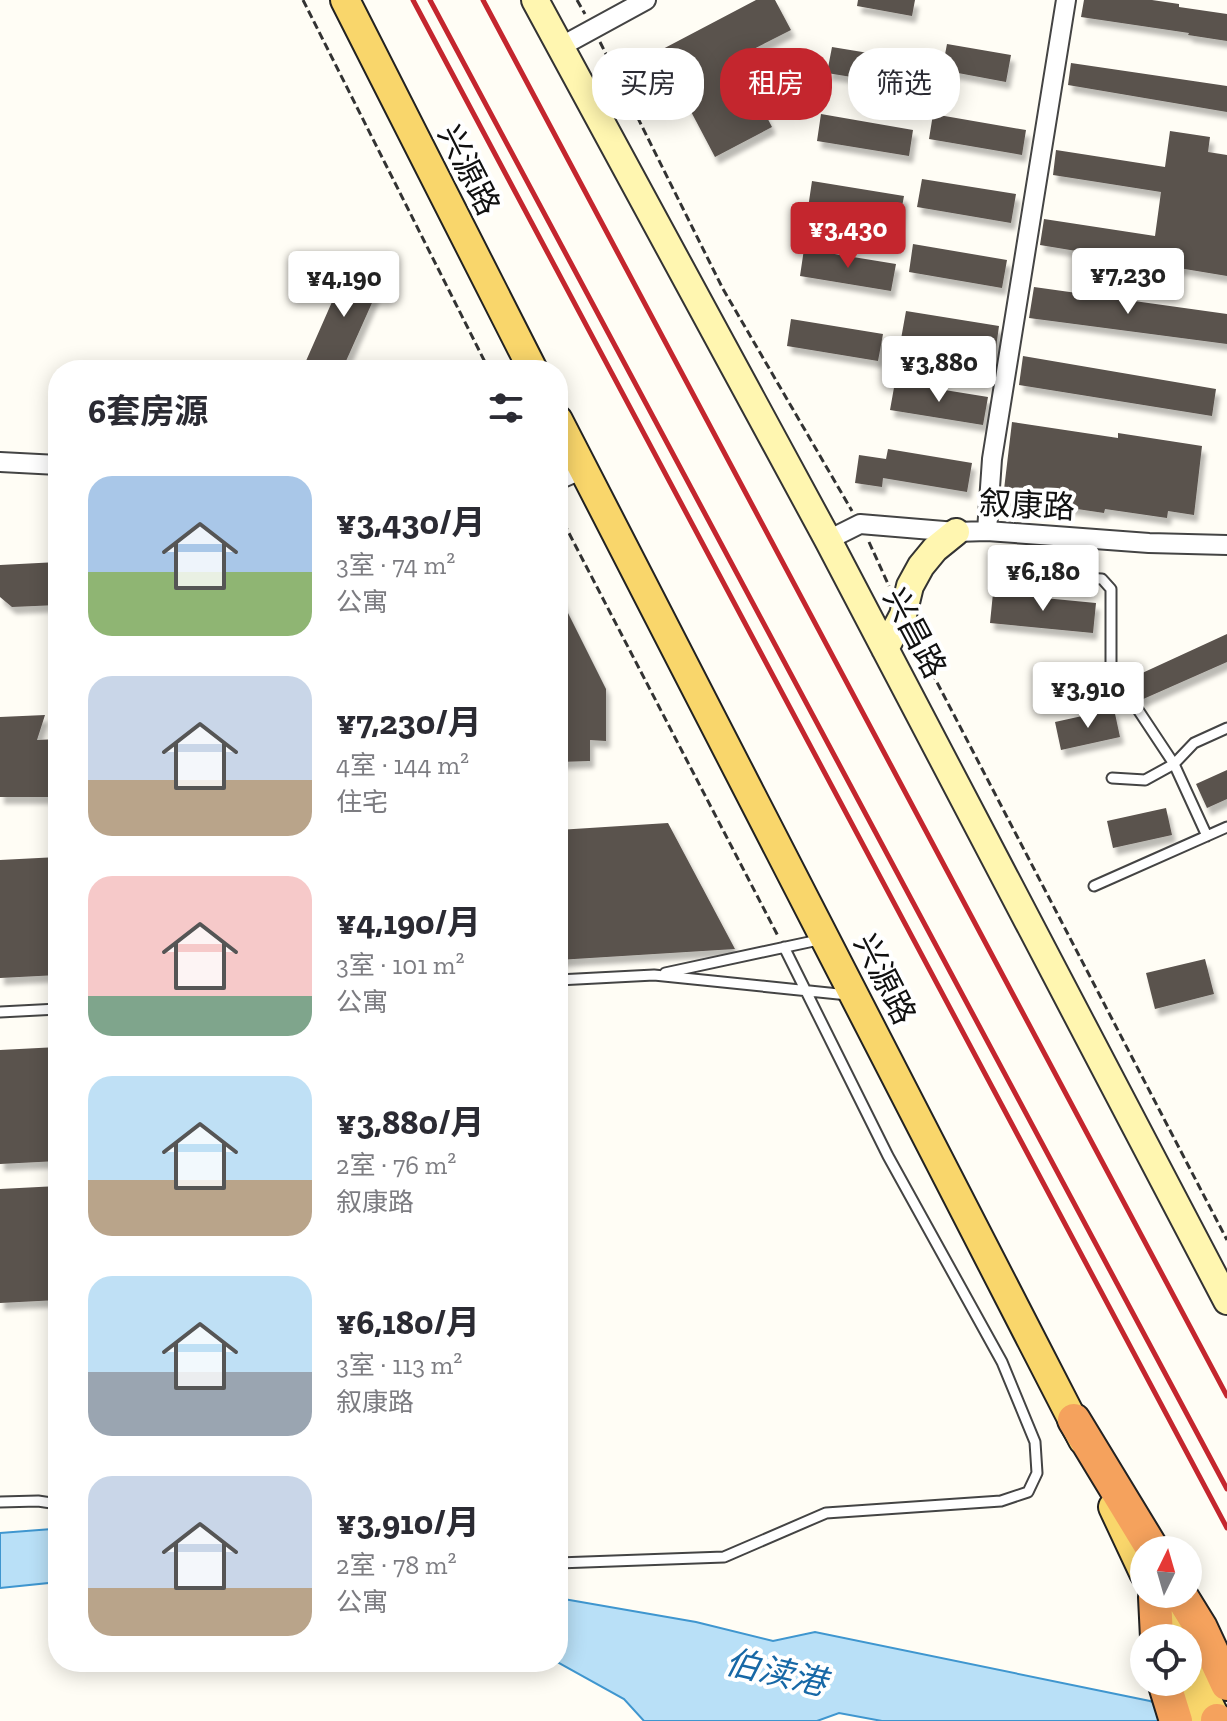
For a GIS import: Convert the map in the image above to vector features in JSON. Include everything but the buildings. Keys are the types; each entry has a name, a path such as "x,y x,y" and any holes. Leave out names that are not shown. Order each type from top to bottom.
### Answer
{"highway":[{"path":"1074,1420 1144,1536"},
{"path":"1202,1651 1227,1684"},
{"path":"1168,1696 1176,1721"}],"main road":[{"name":"兴源路","path":"345,0 528,360"},
{"name":"兴昌路","path":"535,0 828,540 1227,1301"},
{"name":"兴源路","path":"570,474 826,938 1132,1536"},
{"path":"885,649 903,615 910,586 921,566 935,549 956,532"},
{"path":"1202,1690 1217,1721"},
{"path":"1186,1696 1194,1721"}],"street":[{"path":"560,47 646,0"},
{"path":"987,531 992,459 1066,0"},
{"path":"0,462 48,464"},
{"name":"叙康路","path":"828,540 860,524 956,532 987,531 1149,543 1227,545"}],"lane":[{"path":"1024,575 1102,579 1111,589 1111,669 1174,764 1207,836"},
{"path":"1112,778 1145,780 1174,764 1194,743 1227,728"},
{"path":"1094,886 1227,827"},
{"path":"654,975 826,938"},
{"path":"568,1563 724,1557 826,1513 1001,1501 1028,1492 1037,1473 1035,1442 1002,1362 888,1156 784,947"},
{"path":"568,979 654,975 855,995"},
{"path":"0,1012 48,1010"},
{"path":"0,1502 48,1502"}],"path":[{"path":"303,0 484,360"},
{"path":"568,531 784,947"}],"water":[{"path":"48,1529 48,1583 0,1588 0,1533"},
{"name":"伯渎港","path":"568,1600 696,1622 773,1641 815,1632 1150,1701 1199,1721 882,1721 839,1713 817,1721 644,1721 624,1699 568,1668"}],"railway":[{"path":"413,0 1227,1528"},
{"path":"430,0 1227,1489"},
{"path":"483,0 1227,1396"}]}
